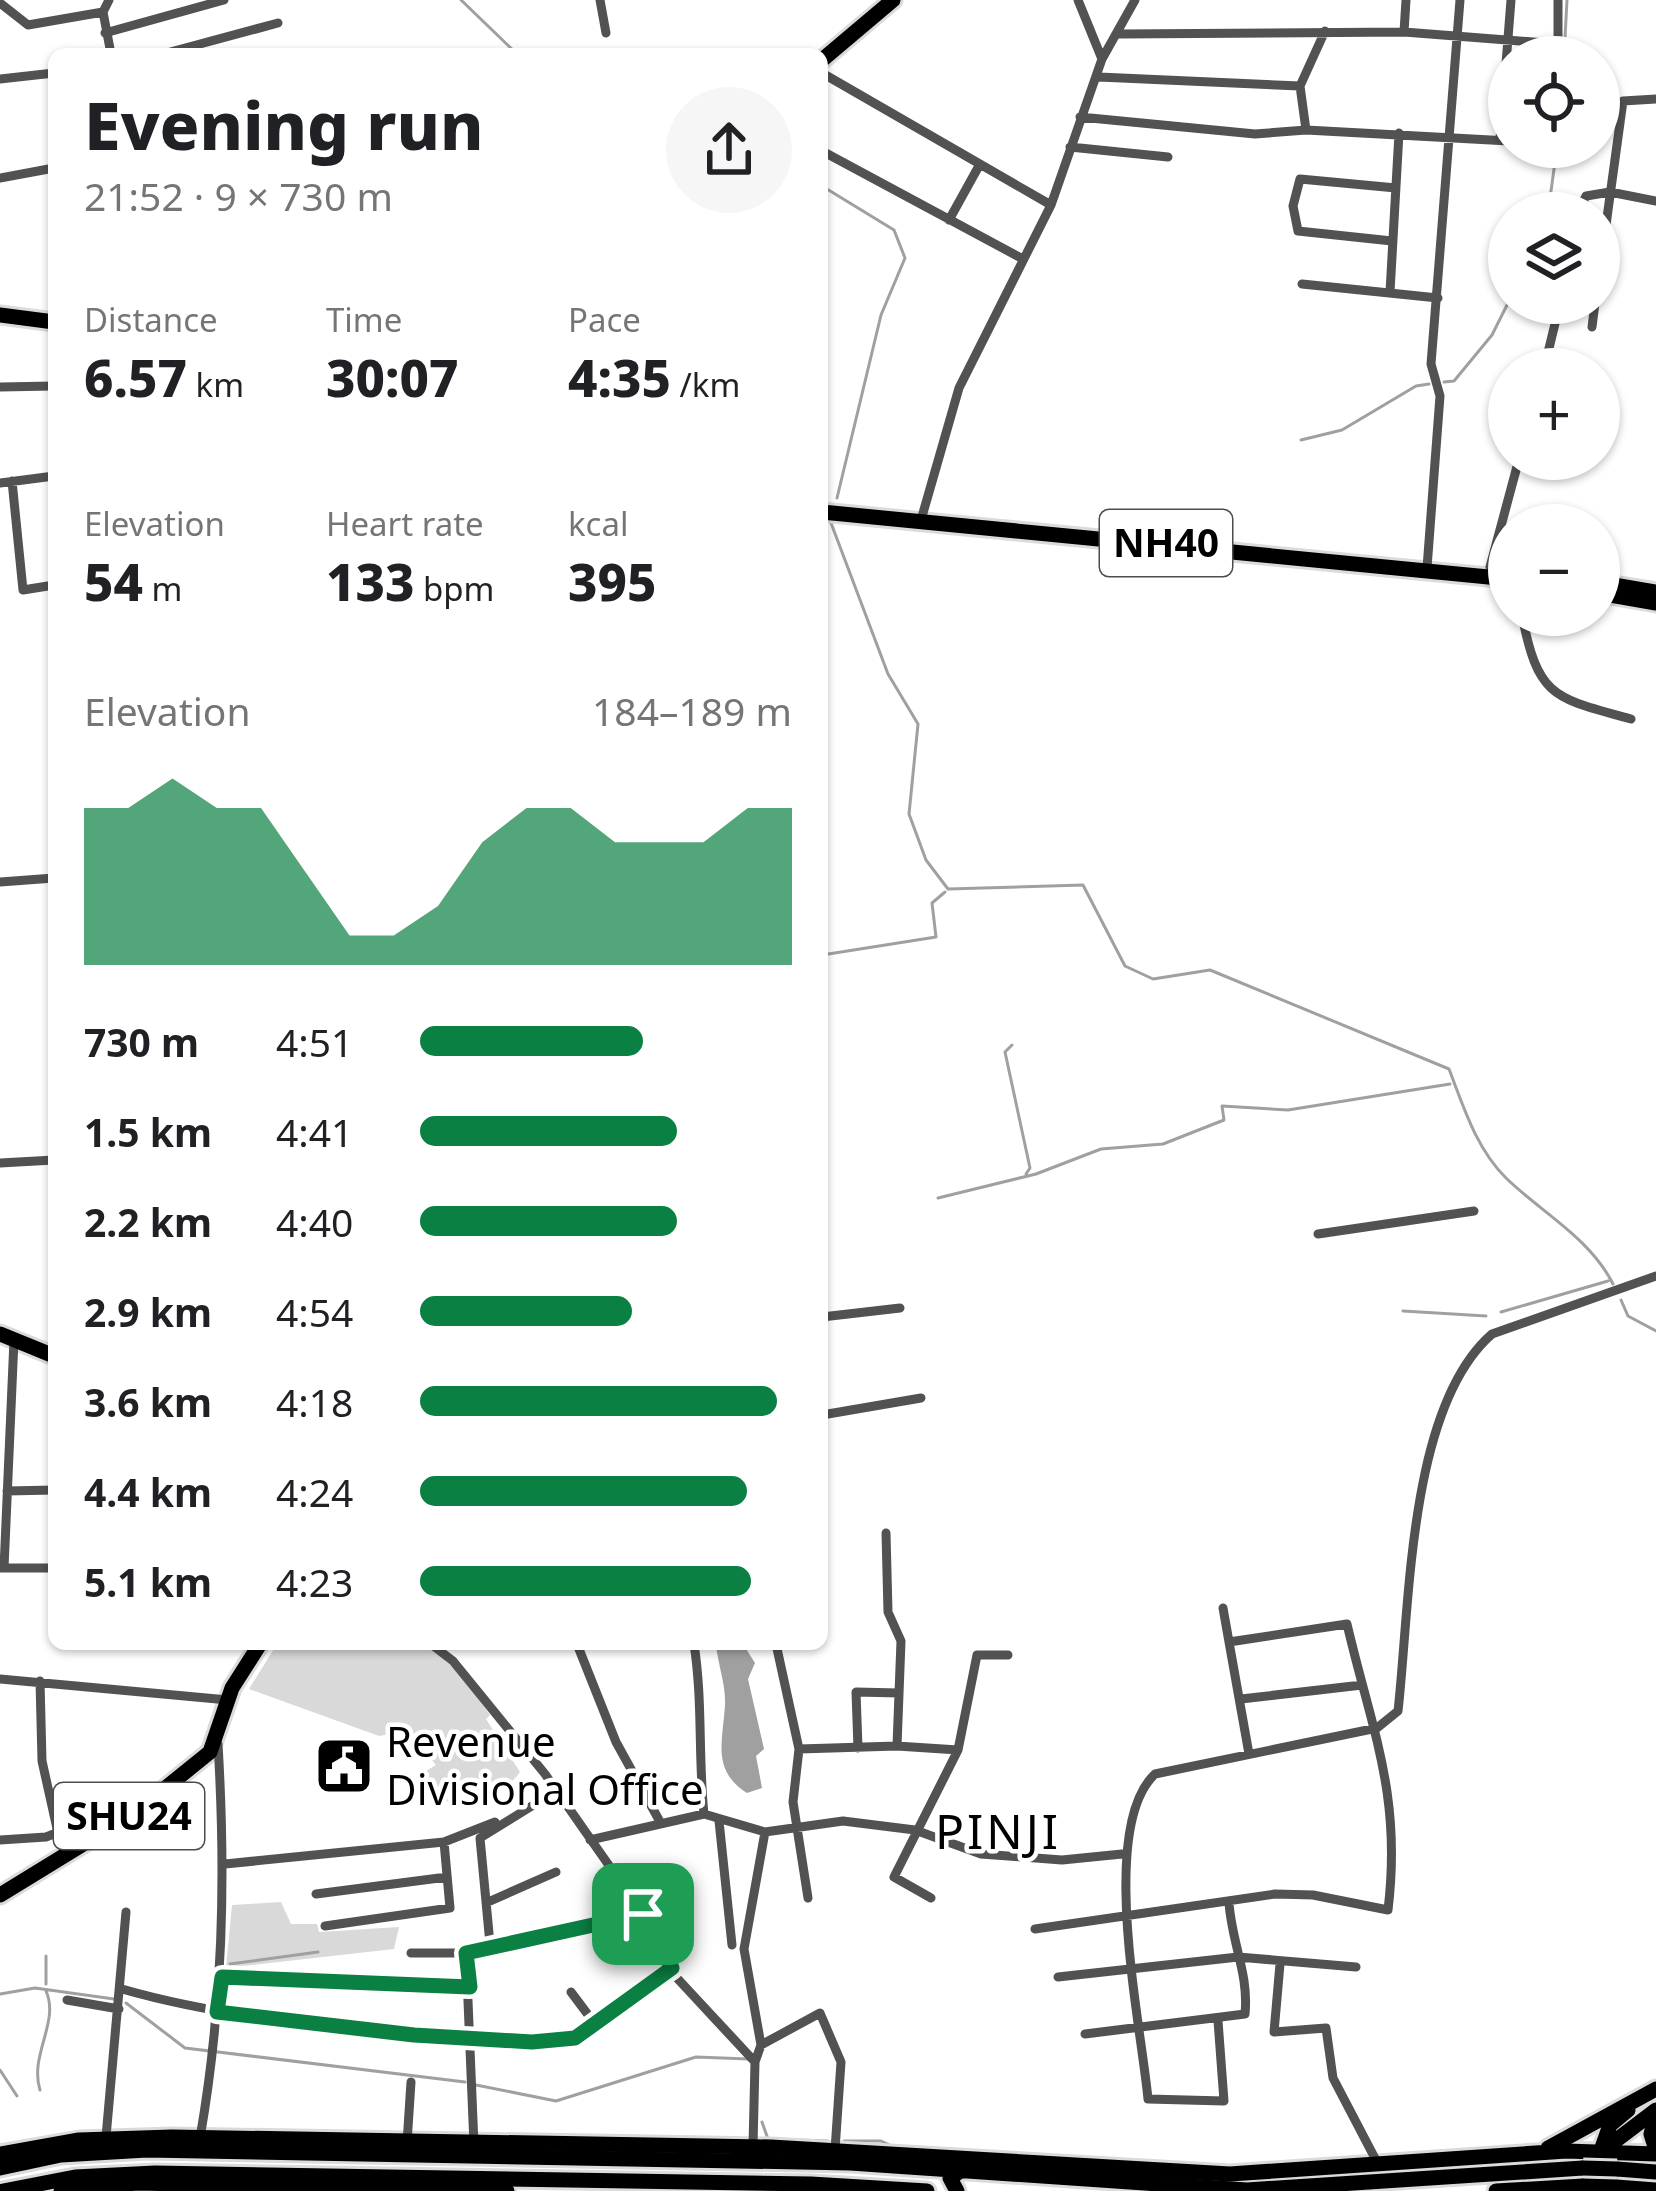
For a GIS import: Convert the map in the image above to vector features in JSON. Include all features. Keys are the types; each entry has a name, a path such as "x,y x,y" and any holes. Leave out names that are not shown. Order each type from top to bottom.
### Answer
{"main road":[{"path":"828,50 879,0"},
{"path":"828,51 892,0"},
{"path":"0,311 48,317"},
{"name":"NH40","path":"828,509 1488,567"},
{"name":"NH40","path":"1427,564 1488,575"},
{"path":"1620,586 1656,592"},
{"path":"1620,597 1656,603"},
{"path":"7,1337 48,1354"},
{"name":"SHU24","path":"0,1900 182,1789 207,1766 232,1696 257,1650"},
{"name":"SHU24","path":"232,1696 267,1650"},
{"name":"SHU24","path":"0,1900 129,1816 210,1752"},
{"path":"1528,2154 1656,2090"},
{"path":"1562,2151 1656,2090"},
{"path":"0,2155 106,2137 205,2145 753,2153 836,2150 1230,2174 1562,2151 1656,2152 1651,2134 1656,2113"},
{"path":"1602,2151 1656,2113"},
{"path":"1587,2188 1606,2133 1620,2116"},
{"path":"0,2168 94,2152 205,2145 407,2143 753,2153 1247,2190 1583,2168 1656,2172"},
{"path":"1602,2151 1610,2189"},
{"path":"912,2190 925,2177 913,2167"},
{"path":"957,2191 950,2177 962,2170"},
{"path":"4,2191 115,2174 333,2174 927,2191"},
{"path":"333,2174 358,2190"},
{"path":"61,2191 137,2183 507,2191"},
{"path":"1496,2191 1656,2190"}],"street":[{"path":"108,48 103,12 110,0"},
{"path":"105,33 224,0"},
{"path":"600,0 606,33"},
{"path":"922,517 959,388 1051,206 1080,117 1100,77 1102,59 1078,0"},
{"path":"1102,59 1135,0"},
{"path":"1404,32 1406,0"},
{"path":"1427,564 1440,396 1431,364 1460,0"},
{"path":"1508,36 1511,0"},
{"path":"1558,0 1558,36"},
{"path":"0,3 28,25 103,12"},
{"path":"185,48 278,22"},
{"path":"1306,130 1300,86 1325,32"},
{"path":"1120,34 1404,32 1488,38"},
{"path":"0,80 48,74"},
{"path":"828,76 1051,206"},
{"path":"1100,77 1300,86"},
{"path":"1610,192 1623,101 1656,99"},
{"path":"1080,117 1255,134 1306,130 1488,139"},
{"path":"1390,292 1399,133"},
{"path":"1070,147 1168,157"},
{"path":"828,154 1023,260"},
{"path":"949,220 980,164"},
{"path":"0,178 48,169"},
{"path":"1392,241 1298,231 1293,206 1300,178 1396,188"},
{"path":"1620,194 1656,201"},
{"path":"1302,284 1438,298"},
{"path":"0,388 48,386"},
{"path":"48,477 6,482 22,590 48,586"},
{"path":"1526,636 1532,667 1541,681 1574,703 1631,719"},
{"path":"0,881 48,878"},
{"path":"0,1163 48,1160"},
{"path":"1318,1234 1474,1210"},
{"path":"1218,2020 1224,2101 1148,2099 1122,1854 1143,1786 1155,1774 1377,1728 1398,1711 1411,1562 1435,1433 1475,1349 1492,1334 1656,1276"},
{"path":"828,1316 900,1308"},
{"path":"7,1337 2,1568 48,1568"},
{"path":"828,1414 921,1398"},
{"path":"7,1491 48,1490"},
{"path":"886,1533 888,1612 901,1641 897,1745"},
{"path":"1223,1608 1249,1754"},
{"path":"1035,1929 1312,1894 1388,1910 1395,1835 1377,1728 1347,1624 1229,1642"},
{"path":"439,1650 453,1660 556,1791 643,1914 672,1968 755,2062"},
{"path":"453,1660 454,1650"},
{"path":"579,1650 616,1742 658,1820"},
{"path":"695,1650 704,1705 698,1761 704,1814"},
{"path":"777,1650 799,1749 793,1802 808,1898"},
{"path":"932,1898 894,1877 958,1750 971,1707 977,1655 1008,1655"},
{"path":"0,1679 232,1696"},
{"path":"40,1681 42,1761 58,1833"},
{"path":"1241,1699 1362,1685"},
{"path":"858,1748 856,1692 899,1693"},
{"path":"205,2145 222,1977 225,1864 217,1732"},
{"path":"799,1749 897,1745 958,1750"},
{"path":"490,1944 480,1838 556,1791"},
{"path":"590,1840 658,1820 704,1814 765,1832 843,1820 915,1830 981,1854 1062,1860 1122,1854"},
{"path":"0,1840 58,1833 97,1817 129,1816"},
{"path":"718,1821 732,1945"},
{"path":"225,1864 444,1842 495,1822"},
{"path":"753,2153 755,2062 761,2045 745,1949 765,1832"},
{"path":"325,1926 450,1908 444,1842"},
{"path":"488,1902 556,1872"},
{"path":"316,1894 447,1877"},
{"path":"1085,2034 1218,2020 1246,2012 1238,1957 1232,1947 1229,1903"},
{"path":"106,2137 126,1912"},
{"path":"411,1953 466,1953 490,1944 643,1914"},
{"path":"466,1953 475,2145"},
{"path":"1058,1977 1238,1957 1356,1967"},
{"path":"1280,1964 1274,2032 1326,2028 1333,2078 1379,2167"},
{"path":"122,1989 217,2012 328,2027 532,2042 575,2038 672,1968"},
{"path":"222,1977 470,1987"},
{"path":"571,1992 595,2024"},
{"path":"67,2000 119,2009"},
{"path":"761,2045 820,2013 841,2062 836,2150"},
{"path":"407,2143 411,2082"}],"shaded area":[{"path":"273,1650 433,1650 460,1673 490,1715 486,1719 520,1772 504,1788 482,1797 433,1801 421,1774 436,1765 407,1731 379,1736 249,1689"},
{"path":"717,1650 747,1650 755,1663 748,1679 764,1749 756,1756 762,1788 747,1793 724,1765 725,1698"},
{"path":"281,1902 291,1924 317,1924 319,1932 399,1927 394,1949 226,1968 232,1905"}],"waterway":[{"path":"461,0 511,48"},
{"path":"1565,36 1567,0"},
{"path":"1551,192 1554,168"},
{"path":"828,190 894,230 905,258 881,315 837,498"},
{"path":"1444,382 1454,381 1498,324"},
{"path":"1301,440 1342,430 1416,386 1429,384"},
{"path":"831,523 888,674 918,724 909,814 926,860 948,889 1083,885 1125,966 1153,979 1210,970 1449,1069 1472,1127 1496,1166 1579,1239 1613,1284"},
{"path":"828,954 936,937 932,903 945,892"},
{"path":"1012,1045 1005,1052 1030,1168 1026,1174"},
{"path":"938,1198 1036,1174 1101,1149 1163,1144 1224,1120 1222,1106 1288,1110 1450,1084"},
{"path":"1501,1312 1608,1281"},
{"path":"1621,1300 1628,1316 1656,1331"},
{"path":"1403,1311 1486,1316"},
{"path":"230,1964 318,1952"},
{"path":"46,1956 46,1984"},
{"path":"0,1994 35,1988 114,1999"},
{"path":"40,2090 38,2064 49,2015 46,1991"},
{"path":"126,2003 185,2048 465,2082"},
{"path":"476,2085 556,2101 696,2057 748,2059"},
{"path":"0,2070 17,2096"},
{"path":"762,2122 768,2139 828,2141"},
{"path":"844,2141 881,2141 894,2147"}],"place":[{"name":"Revenue Divisional Office","path":"344,1766"}],"district":[{"name":"PINJI","path":"998,1832"}],"route":[{"path":"643,1914 672,1968 575,2038 532,2042 414,2035 328,2027 231,2010 217,2012 222,1977 470,1987 466,1953 490,1944 643,1914"}]}
